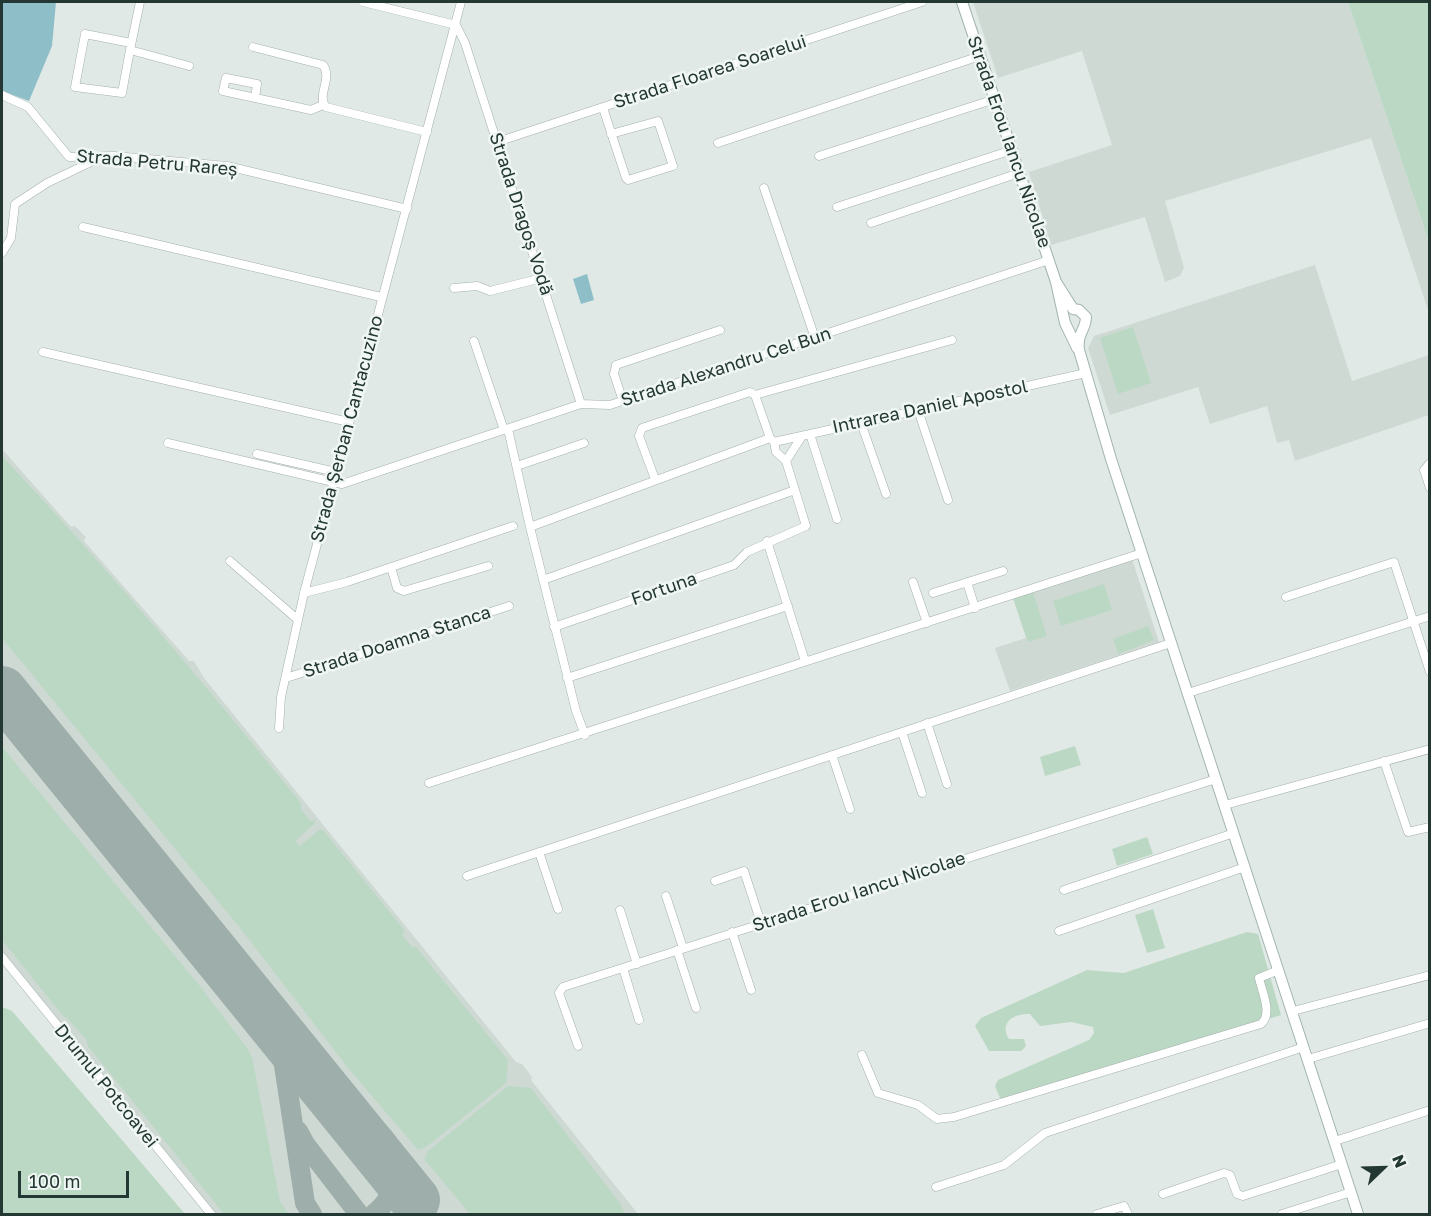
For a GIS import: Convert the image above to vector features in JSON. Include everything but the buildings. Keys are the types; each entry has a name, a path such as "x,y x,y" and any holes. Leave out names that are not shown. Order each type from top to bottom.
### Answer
{"street":[{"path":"140,2 130,46 122,93 75,87 85,34 130,46 189,66"},
{"path":"363,2 456,25"},
{"name":"Strada Șerban Cantacuzino","path":"279,728 280,704 297,619 349,422 377,296 407,208 461,2"},
{"name":"Strada Floarea Soarelui","path":"497,142 922,2"},
{"name":"Strada Erou Iancu Nicolae","path":"962,2 1068,317 1171,643 1280,970 1358,1215"},
{"name":"Strada Dragoș Vodă","path":"456,25 465,43 581,404"},
{"path":"253,47 323,65 327,74 323,105"},
{"path":"718,143 980,56"},
{"name":"Strada Petru Rareș","path":"2,95 28,107 69,157 228,166 407,208"},
{"path":"255,98 311,110 323,105 427,132"},
{"path":"819,156 994,99"},
{"path":"603,108 611,134 628,180 673,166 658,121 611,134"},
{"path":"837,207 1012,150"},
{"path":"2,253 11,238 15,204 29,193 89,163 93,157"},
{"path":"871,223 1019,173"},
{"path":"764,188 815,338"},
{"path":"82,227 377,296"},
{"name":"Strada Alexandru Cel Bun","path":"333,482 342,484 581,404 610,405 623,401 1049,260"},
{"path":"454,288 477,286 495,290 542,278"},
{"name":"Strada Erou Iancu Nicolae","path":"1068,317 1079,310 1086,317 1085,324 1080,329 1078,350"},
{"path":"1068,317 1073,330 1080,329"},
{"path":"623,401 613,370 616,365 720,330"},
{"path":"755,395 952,340"},
{"path":"474,341 517,466 554,627 585,735"},
{"path":"43,352 349,422"},
{"name":"Intrarea Daniel Apostol","path":"530,527 655,479 772,440 806,435 1086,373"},
{"path":"543,580 795,490 786,461 776,452 755,395 750,392 642,428 639,436 655,479"},
{"path":"918,410 948,500"},
{"path":"861,423 886,494"},
{"path":"786,461 806,435"},
{"path":"806,435 837,519"},
{"path":"168,443 333,482"},
{"path":"517,466 584,443"},
{"path":"257,454 336,472"},
{"path":"1430,463 1424,470 1430,488"},
{"name":"Fortuna","path":"554,627 734,565 747,552 767,541 806,526 795,490"},
{"path":"304,593 513,526"},
{"path":"767,541 805,661"},
{"path":"429,783 585,735 805,661 1142,553"},
{"path":"230,561 297,619"},
{"path":"1286,597 1394,562 1430,672"},
{"path":"391,567 397,588 404,591 488,566"},
{"path":"933,593 1003,571"},
{"path":"913,582 927,623"},
{"path":"967,582 975,608"},
{"name":"Strada Doamna Stanca","path":"286,678 509,606"},
{"path":"567,678 788,606"},
{"path":"1188,693 1430,616"},
{"path":"467,876 1171,643"},
{"path":"927,723 947,784"},
{"path":"902,732 922,793"},
{"path":"1225,805 1430,749"},
{"path":"832,755 850,809"},
{"path":"1384,761 1408,832 1430,827"},
{"name":"Strada Erou Iancu Nicolae","path":"578,1046 560,990 732,932 1216,778"},
{"path":"1064,890 1234,833"},
{"path":"539,852 558,909"},
{"path":"1059,931 1245,867"},
{"path":"714,881 744,871 761,923"},
{"path":"666,896 696,1008"},
{"path":"620,910 637,963"},
{"path":"732,932 751,990"},
{"name":"Drumul Potcoavei","path":"2,957 211,1215"},
{"path":"623,968 639,1020"},
{"path":"862,1055 878,1093 918,1105 937,1119 954,1117 1261,1024 1266,1017 1266,1009 1259,978 1280,970"},
{"path":"1293,1011 1430,975"},
{"path":"1308,1059 1430,1023"},
{"path":"936,1187 1004,1165 1045,1133 1304,1047"},
{"path":"1335,1141 1430,1110"},
{"path":"1163,1194 1224,1173 1230,1175 1237,1194 1243,1196 1342,1164"},
{"path":"1282,1215 1351,1192"},
{"path":"1097,1215 1124,1206 1128,1215"}],"shaded area":[{"path":"973,2 1348,2 1429,242 1429,313 1371,138 1165,201 1184,268 1180,276 1165,282 1145,217 1051,245 1029,172 1112,145 1082,51 998,78"},
{"path":"1315,265 1352,381 1429,355 1429,415 1295,461 1289,440 1277,443 1267,406 1210,424 1198,387 1110,415 1088,348 1094,336"},
{"path":"2,449 71,527 75,526 86,537 84,541 189,661 194,661 204,678 516,1062 522,1064 532,1077 531,1080 638,1214 215,1214 2,951"},
{"path":"1132,559 1159,642 1010,691 995,648 1026,638 1013,598"}],"green space":[{"path":"1348,2 1429,2 1429,242"},
{"path":"1133,327 1151,383 1118,394 1100,338"},
{"path":"2,456 80,540 155,627 301,803 301,809 310,821 315,820 314,824 295,841 300,846 320,829 323,830 405,931 402,935 412,947 416,947 508,1060 506,1083 426,1147 418,1150 349,1069 240,928 2,638"},
{"path":"1104,584 1112,610 1061,626 1053,601"},
{"path":"1033,592 1047,636 1028,642 1013,598"},
{"path":"1148,626 1154,640 1118,654 1113,639"},
{"path":"1075,746 1081,765 1045,776 1040,757"},
{"path":"2,747 199,985 247,1048 252,1057 280,1202 289,1214 224,1214 88,1046 86,1039 63,1016 2,940"},
{"path":"1147,837 1153,854 1117,866 1112,849"},
{"path":"1153,909 1165,948 1147,953 1135,915"},
{"path":"1247,932 1258,934 1281,1015 1006,1099 1000,1098 995,1086 998,1080 1089,1040 1094,1033 1093,1027 1071,1022 1040,1026 1030,1014 1018,1015 1009,1020 1006,1033 1009,1039 1024,1039 1026,1046 1021,1051 989,1051 975,1026 981,1018 1087,970 1124,973"},
{"path":"2,1007 12,1011 185,1214 2,1214"},
{"path":"508,1086 531,1088 620,1203 625,1214 470,1214 424,1159 428,1151"}],"water":[{"path":"2,2 56,2 52,46 29,101 2,91"},
{"path":"587,274 594,300 581,304 573,279"}],"taxiway":[{"path":"268,1019 283,1059 305,1203 312,1214"},
{"path":"346,1115 363,1121 377,1131 387,1142 394,1156 397,1170 394,1185 387,1200 374,1214"},
{"path":"298,1131 305,1144 359,1214"}],"runway":[{"path":"2,691 415,1200"}]}
